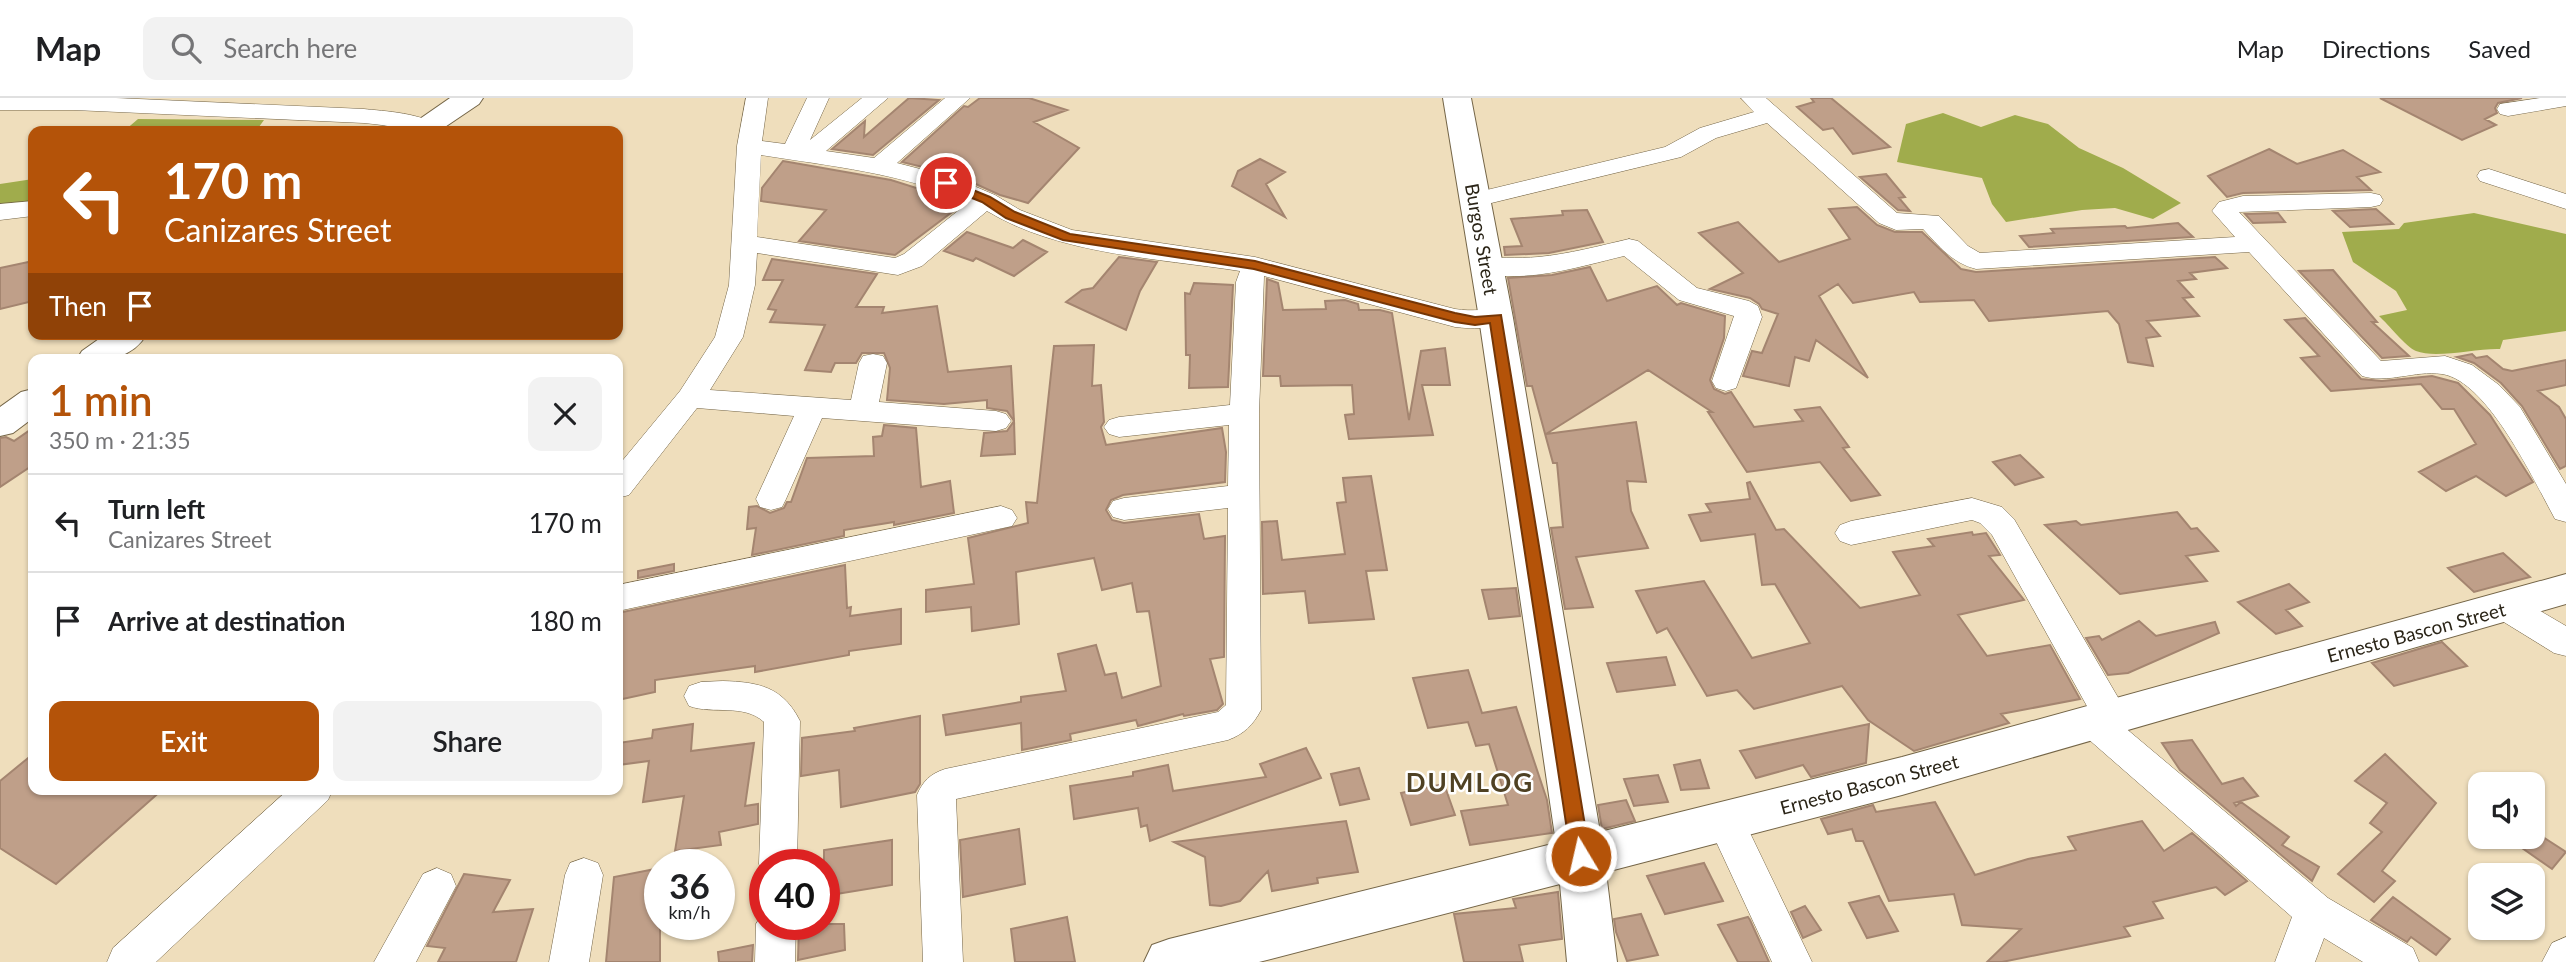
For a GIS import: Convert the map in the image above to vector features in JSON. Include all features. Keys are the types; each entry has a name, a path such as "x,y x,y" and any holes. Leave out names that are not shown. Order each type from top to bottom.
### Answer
{"street":[{"path":"430,126 469,98"},
{"path":"623,480 690,398 729,337 742,285 749,146 757,98"},
{"path":"799,154 818,98"},
{"path":"799,154 877,98"},
{"path":"879,166 959,98"},
{"name":"Burgos Street","path":"1457,98 1496,318 1581,856 1592,962"},
{"path":"2508,110 2554,103 2566,98"},
{"path":"0,103 75,103 364,116 396,119 414,126"},
{"path":"1475,200 1673,152 1760,107 1888,218 1912,223 1930,221 1959,252 1976,261 2256,244"},
{"path":"749,146 879,166 946,183 986,200 1011,215 1067,237 1255,265 1455,318 1475,321 1496,318"},
{"path":"2489,176 2566,202"},
{"path":"744,243 898,267 913,260 986,200"},
{"path":"2371,200 2243,203 2226,208 2227,214 2372,369 2380,371 2447,366 2485,389 2510,414 2566,510"},
{"path":"0,212 28,209"},
{"path":"1487,266 1510,268 1559,264 1629,247 1688,294 1739,307 1748,312 1726,381"},
{"path":"943,962 935,795 939,789 945,785 1228,725 1238,718 1242,710 1244,413 1249,282 1255,265"},
{"path":"101,354 121,340"},
{"path":"863,410 873,363"},
{"path":"690,398 996,421"},
{"path":"0,424 28,404"},
{"path":"771,499 813,407"},
{"path":"1119,427 1244,413"},
{"path":"1124,509 1243,495"},
{"path":"1851,533 1972,509 1991,515 2003,527 2101,718 2314,911 2399,962"},
{"path":"623,597 1000,518"},
{"name":"Ernesto Bascon Street","path":"1169,962 1902,776 2566,589"},
{"path":"2506,607 2566,643"},
{"path":"701,696 743,696 771,705 779,712 782,721 778,849"},
{"path":"127,962 308,795"},
{"path":"1726,822 1792,962"},
{"path":"569,962 584,875"},
{"path":"394,962 437,886"},
{"path":"2295,962 2314,911"},
{"path":"775,962 776,940"},
{"path":"2562,962 2566,956"}],"green space":[{"path":"1943,113 1981,127 2015,115 2048,124 2079,148 2123,168 2181,203 2153,219 2115,208 2082,210 2006,222 1992,204 1982,178 1897,162 1906,124"},
{"path":"138,119 264,120 260,126 130,126"},
{"path":"28,180 28,205 0,208 0,184"},
{"path":"2474,213 2566,234 2566,331 2503,340 2500,349 2445,354 2416,351 2379,316 2407,310 2396,291 2353,262 2342,232 2399,229 2404,223"}],"building":[{"path":"909,98 939,100 873,155 832,149 865,121 864,137"},
{"path":"980,98 1029,98 1067,110 1034,122 1079,148 1028,203 1000,195 956,175 902,162 964,106 968,107"},
{"path":"1811,98 1831,98 1890,147 1853,154 1833,128 1823,130 1797,107 1814,102"},
{"path":"2380,98 2522,98 2498,103 2495,108 2497,113 2485,119 2496,125 2462,140"},
{"path":"2269,149 2297,164 2343,150 2380,172 2357,177 2371,190 2243,193 2227,197 2208,176"},
{"path":"1260,159 1285,172 1266,184 1285,217 1232,186 1238,171"},
{"path":"783,161 891,180 964,203 895,255 799,241 826,210 761,201 762,188"},
{"path":"1886,174 1905,197 1899,198 1910,211 1898,210 1860,177"},
{"path":"1857,207 1877,225 1895,232 1922,232 1961,269 1976,272 2215,257 2227,268 2190,273 2196,279 2178,281 2193,297 2183,298 2199,316 2147,321 2160,336 2146,338 2153,366 2128,362 2119,324 2108,311 1989,321 1974,300 1920,302 1914,292 1853,303 1838,284 1819,296 1868,378 1816,340 1809,361 1795,357 1789,386 1743,376 1752,351 1762,353 1778,314 1762,309 1750,298 1710,289 1743,273 1699,233 1738,222 1779,262 1850,239 1829,209"},
{"path":"2376,209 2393,224 2350,227 2333,211"},
{"path":"1587,210 1603,242 1549,253 1505,255 1504,247 1522,246 1511,219 1563,215 1562,211"},
{"path":"2278,213 2285,222 2253,223 2245,214"},
{"path":"2178,223 2193,237 2029,247 2020,236 2054,233 2051,229 2127,228"},
{"path":"967,232 1013,248 1023,240 1047,252 1014,276 976,258 973,261 944,251"},
{"path":"1119,257 1157,262 1140,291 1126,330 1066,302 1082,290 1093,288"},
{"path":"772,259 877,274 856,307 884,307 882,313 937,306 948,372 1011,366 1014,421 1007,411 987,408 987,400 944,404 887,400 890,368 884,353 862,353 856,363 835,363 831,372 805,370 825,325 770,322 776,310 768,309 783,280 763,280"},
{"path":"28,262 28,302 0,309 0,268"},
{"path":"1590,267 1607,301 1657,286 1677,305 1681,303 1725,316 1724,338 1710,380 1714,389 1725,394 1731,392 1754,427 1803,421 1795,410 1820,407 1849,447 1843,448 1880,495 1851,501 1820,462 1747,472 1708,412 1712,412 1648,370 1546,434 1636,422 1646,482 1627,481 1631,511 1648,548 1576,557 1593,607 1565,609 1551,528 1563,527 1557,463 1553,463 1532,386 1527,386 1508,278 1552,275"},
{"path":"2333,270 2377,322 2372,322 2409,356 2382,358 2299,271"},
{"path":"1267,279 1278,283 1283,310 1326,309 1325,301 1345,300 1358,304 1359,310 1392,313 1409,420 1421,351 1445,348 1450,385 1422,385 1433,435 1349,439 1345,415 1354,414 1352,385 1281,386 1280,376 1263,376"},
{"path":"1194,283 1233,285 1228,387 1189,388 1190,355 1186,355 1185,293 1190,294"},
{"path":"2305,318 2361,379 2382,381 2432,376 2458,383 2490,415 2533,482 2506,496 2476,476 2446,491 2419,472 2476,444 2454,409 2442,409 2421,384 2331,391 2301,358 2319,356 2285,320"},
{"path":"1094,345 1092,386 1101,385 1104,422 1101,427 1106,445 1222,428 1226,452 1225,482 1123,495 1111,500 1106,510 1112,520 1124,523 1199,514 1204,539 1225,536 1224,657 1210,659 1223,704 1217,710 1184,716 1183,714 1138,726 1136,720 1070,734 1071,740 1022,750 1021,723 946,735 943,715 1021,702 1021,697 1066,691 1058,654 1096,645 1105,675 1116,673 1122,698 1161,686 1149,611 1137,612 1132,583 1102,590 1094,558 1016,572 1019,624 972,631 971,607 926,612 926,590 974,584 968,538 1028,523 1026,502 1037,503 1054,346"},
{"path":"2472,354 2476,358 2487,356 2503,369 2512,371 2566,360 2566,385 2538,391 2559,407 2566,419 2566,466 2560,469 2522,406 2501,383 2474,363 2457,357"},
{"path":"1014,421 1015,454 981,456 984,433 1007,431"},
{"path":"884,425 916,428 921,487 950,481 954,513 894,525 894,522 844,530 844,536 752,555 756,528 747,529 749,507 757,506 770,513 784,508 787,502 791,502 807,458 874,456 873,437 882,436"},
{"path":"28,431 28,468 0,487 0,438 6,437 14,441"},
{"path":"2020,455 2043,477 2015,485 1993,462"},
{"path":"1371,476 1387,570 1366,571 1374,619 1309,623 1305,591 1263,594 1262,522 1277,521 1282,560 1345,554 1337,503 1346,502 1343,478"},
{"path":"1750,482 1776,530 1784,529 1860,608 1920,595 1893,552 1934,546 1928,539 1972,532 1973,535 1986,533 2000,555 1989,556 2024,600 1958,615 1987,656 2050,645 2080,699 2001,714 2009,723 1914,751 1868,720 1842,686 1754,709 1737,690 1707,696 1667,628 1657,633 1636,591 1704,581 1752,658 1810,643 1775,584 1762,585 1755,534 1701,541 1689,515 1711,512 1706,504 1750,499 1747,483"},
{"path":"2177,512 2191,529 2197,528 2218,551 2186,556 2207,581 2120,594 2045,525 2076,521 2081,525"},
{"path":"2503,553 2530,577 2474,592 2448,568"},
{"path":"674,564 674,571 638,578 638,571"},
{"path":"845,565 847,608 851,607 850,616 901,609 901,644 849,651 849,655 755,672 755,666 655,680 655,692 623,699 623,612"},
{"path":"2289,584 2309,602 2286,610 2302,626 2276,634 2238,602"},
{"path":"1516,588 1520,616 1489,619 1482,590"},
{"path":"2139,621 2156,636 2215,622 2219,633 2128,673 2108,675 2086,638 2099,636 2102,640"},
{"path":"2442,642 2467,666 2394,686 2372,663"},
{"path":"1666,657 1675,685 1617,692 1607,663"},
{"path":"1468,670 1482,713 1516,707 1547,800 1552,833 1470,845 1461,811 1508,805 1489,744 1476,746 1468,722 1428,728 1413,678"},
{"path":"920,716 920,784 915,792 841,807 839,770 801,776 802,738 855,731 854,728"},
{"path":"693,724 691,751 754,743 745,806 758,804 758,824 719,832 721,845 675,849 684,796 643,802 649,761 623,764 623,742 652,738 653,730"},
{"path":"1869,724 1866,763 1811,777 1803,765 1756,778 1740,751"},
{"path":"2192,740 2222,784 2243,778 2258,796 2234,803 2236,806 2241,802 2289,837 2282,845 2319,867 2312,881 2180,770 2162,743"},
{"path":"1306,748 1321,778 1150,841 1147,825 1141,827 1138,808 1074,819 1070,786 1133,776 1133,772 1168,765 1173,791 1266,777 1260,764"},
{"path":"2385,754 2436,803 2382,871 2395,881 2374,902 2338,874 2382,832 2370,823 2387,803 2355,781"},
{"path":"28,758 28,795 156,795 56,884 0,848 0,781"},
{"path":"1700,760 1709,788 1681,790 1674,765"},
{"path":"1359,768 1369,799 1340,805 1331,774"},
{"path":"1658,775 1668,802 1634,806 1624,779"},
{"path":"1444,784 1455,815 1411,825 1401,793"},
{"path":"1626,800 1635,821 1602,829 1598,805"},
{"path":"1935,802 1975,875 2028,859 2076,850 2068,837 2142,821 2164,851 2192,833 2247,881 2225,895 2216,887 2153,902 2163,918 2124,927 2130,936 2002,962 1987,962 2021,929 1962,925 1954,894 1889,901 1863,841 1856,841 1852,829 1828,834 1821,819 1873,805 1876,812"},
{"path":"1346,821 1358,872 1317,878 1318,883 1272,891 1268,871 1240,901 1221,906 1210,905 1205,857 1174,842"},
{"path":"1019,829 1025,884 963,897 960,840"},
{"path":"2545,838 2566,852 2552,869 2524,849 2545,849"},
{"path":"892,840 892,885 840,893 840,849 831,849"},
{"path":"1704,863 1723,901 1665,914 1647,876"},
{"path":"644,871 644,940 660,940 660,962 606,962 614,877"},
{"path":"464,874 510,880 493,912 533,909 516,962 438,962 445,948 427,946"},
{"path":"1558,892 1562,939 1519,945 1523,962 1464,962 1454,914 1516,908 1513,899"},
{"path":"1879,896 1898,931 1867,938 1849,903"},
{"path":"2393,897 2450,939 2436,955 2411,937 2407,942 2371,920"},
{"path":"1805,906 1821,930 1803,938 1791,912"},
{"path":"1641,914 1658,955 1627,961 1614,919"},
{"path":"1067,917 1075,962 1015,962 1011,929"},
{"path":"1748,917 1769,962 1738,962 1718,925"},
{"path":"840,924 844,924 845,950 798,960 799,940 840,940"},
{"path":"753,945 752,962 719,962 718,952"}],"district":[{"name":"DUMLOG","path":"1470,782"}],"route":[{"path":"946,183 1031,224 1067,237 1255,265 1455,318 1475,321 1496,318 1581,856"}]}
